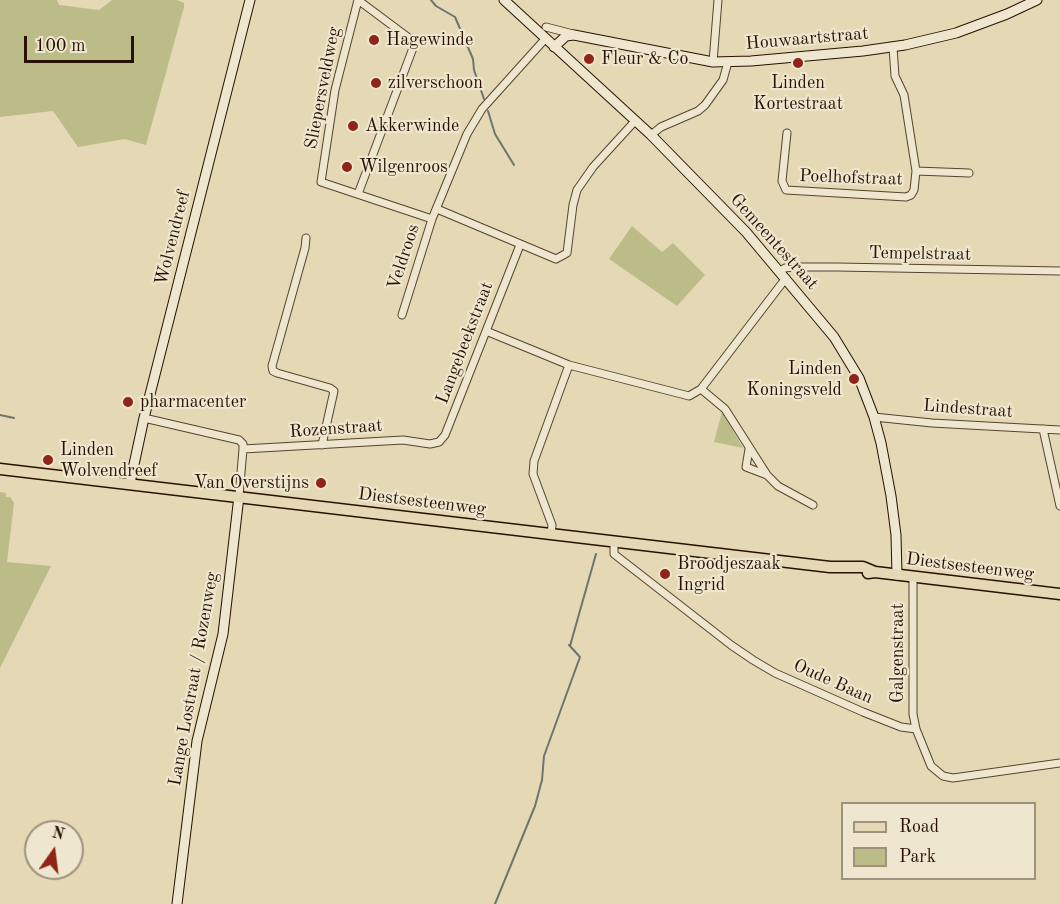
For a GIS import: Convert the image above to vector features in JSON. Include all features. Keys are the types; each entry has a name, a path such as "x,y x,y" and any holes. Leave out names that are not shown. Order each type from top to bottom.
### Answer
{"main road":[{"name":"Diestsesteenweg","path":"0,469 839,568 863,567 875,572 1060,594"}],"street":[{"name":"Wolvendreef","path":"130,483 144,418 250,0"},
{"name":"Sliepersveldweg","path":"358,0 413,41 413,48 358,195 321,182 335,90 358,0"},
{"name":"Gemeentestraat","path":"504,0 651,135 746,232 783,274 847,356 859,378 874,417 889,479 896,535 897,575"},
{"path":"713,62 718,0"},
{"name":"Houwaartstraat","path":"546,27 713,62 728,62 893,47 956,33 1037,0"},
{"path":"554,47 563,38 574,34"},
{"name":"Veldroos","path":"402,315 432,219 467,134 482,109 546,38"},
{"name":"Poelhofstraat","path":"787,133 782,181 786,190 906,197 911,195 914,190 916,171 904,95 895,76 893,47"},
{"path":"651,135 661,127 698,111 705,105 723,80 728,62"},
{"path":"437,209 556,259 567,253 577,190 592,167 635,121"},
{"name":"Poelhofstraat","path":"916,171 969,173"},
{"path":"358,195 432,219"},
{"path":"306,238 272,366 273,371 277,374 334,391 322,445"},
{"name":"Langebeekstraat","path":"430,444 439,442 445,435 520,245"},
{"name":"Tempelstraat","path":"783,274 785,268 793,267 1060,271"},
{"path":"486,330 568,365 689,396 701,389 783,274"},
{"path":"551,534 552,525 533,474 534,461 568,365"},
{"path":"701,389 725,409 767,475 778,486 813,506"},
{"name":"Lindestraat","path":"874,417 1060,430"},
{"path":"144,418 239,440 243,444 239,496"},
{"path":"1043,429 1060,506"},
{"name":"Rozenstraat","path":"243,449 403,440 430,444"},
{"path":"749,449 746,467 767,475"},
{"name":"Lange Lostraat / Rozenweg","path":"177,904 196,741 223,634 239,496"},
{"name":"Oude Baan","path":"614,541 614,554 753,660 775,673 863,712 901,727 916,729"},
{"name":"Galgenstraat","path":"913,577 913,714 916,729"},
{"path":"916,729 930,766 943,776 953,778 1060,763"}],"green space":[{"path":"0,0 57,0 59,5 99,10 112,0 177,0 184,3 146,145 125,139 78,147 53,111 0,117"},
{"path":"632,226 662,252 673,243 705,275 677,306 609,259"},
{"path":"722,412 743,448 714,442"},
{"path":"0,492 6,493 6,497 10,497 14,503 7,562 51,566 0,668"}],"waterway":[{"path":"431,0 436,6 455,17 473,59 474,70 484,99"},
{"path":"488,111 495,134 514,165"},
{"path":"0,415 14,418"},
{"path":"570,646 596,554"},
{"path":"495,904 535,806 542,780 544,756 580,657 569,645"}],"place":[{"name":"Hagewinde","path":"374,40"},
{"name":"Fleur & Co","path":"589,59"},
{"name":"Linden Kortestraat","path":"798,63"},
{"name":"zilverschoon","path":"376,83"},
{"name":"Akkerwinde","path":"353,126"},
{"name":"Wilgenroos","path":"347,167"},
{"name":"Linden Koningsveld","path":"854,379"},
{"name":"pharmacenter","path":"128,402"},
{"name":"Linden Wolvendreef","path":"48,460"},
{"name":"Van Overstijns","path":"321,483"},
{"name":"Broodjeszaak Ingrid","path":"665,574"}]}
